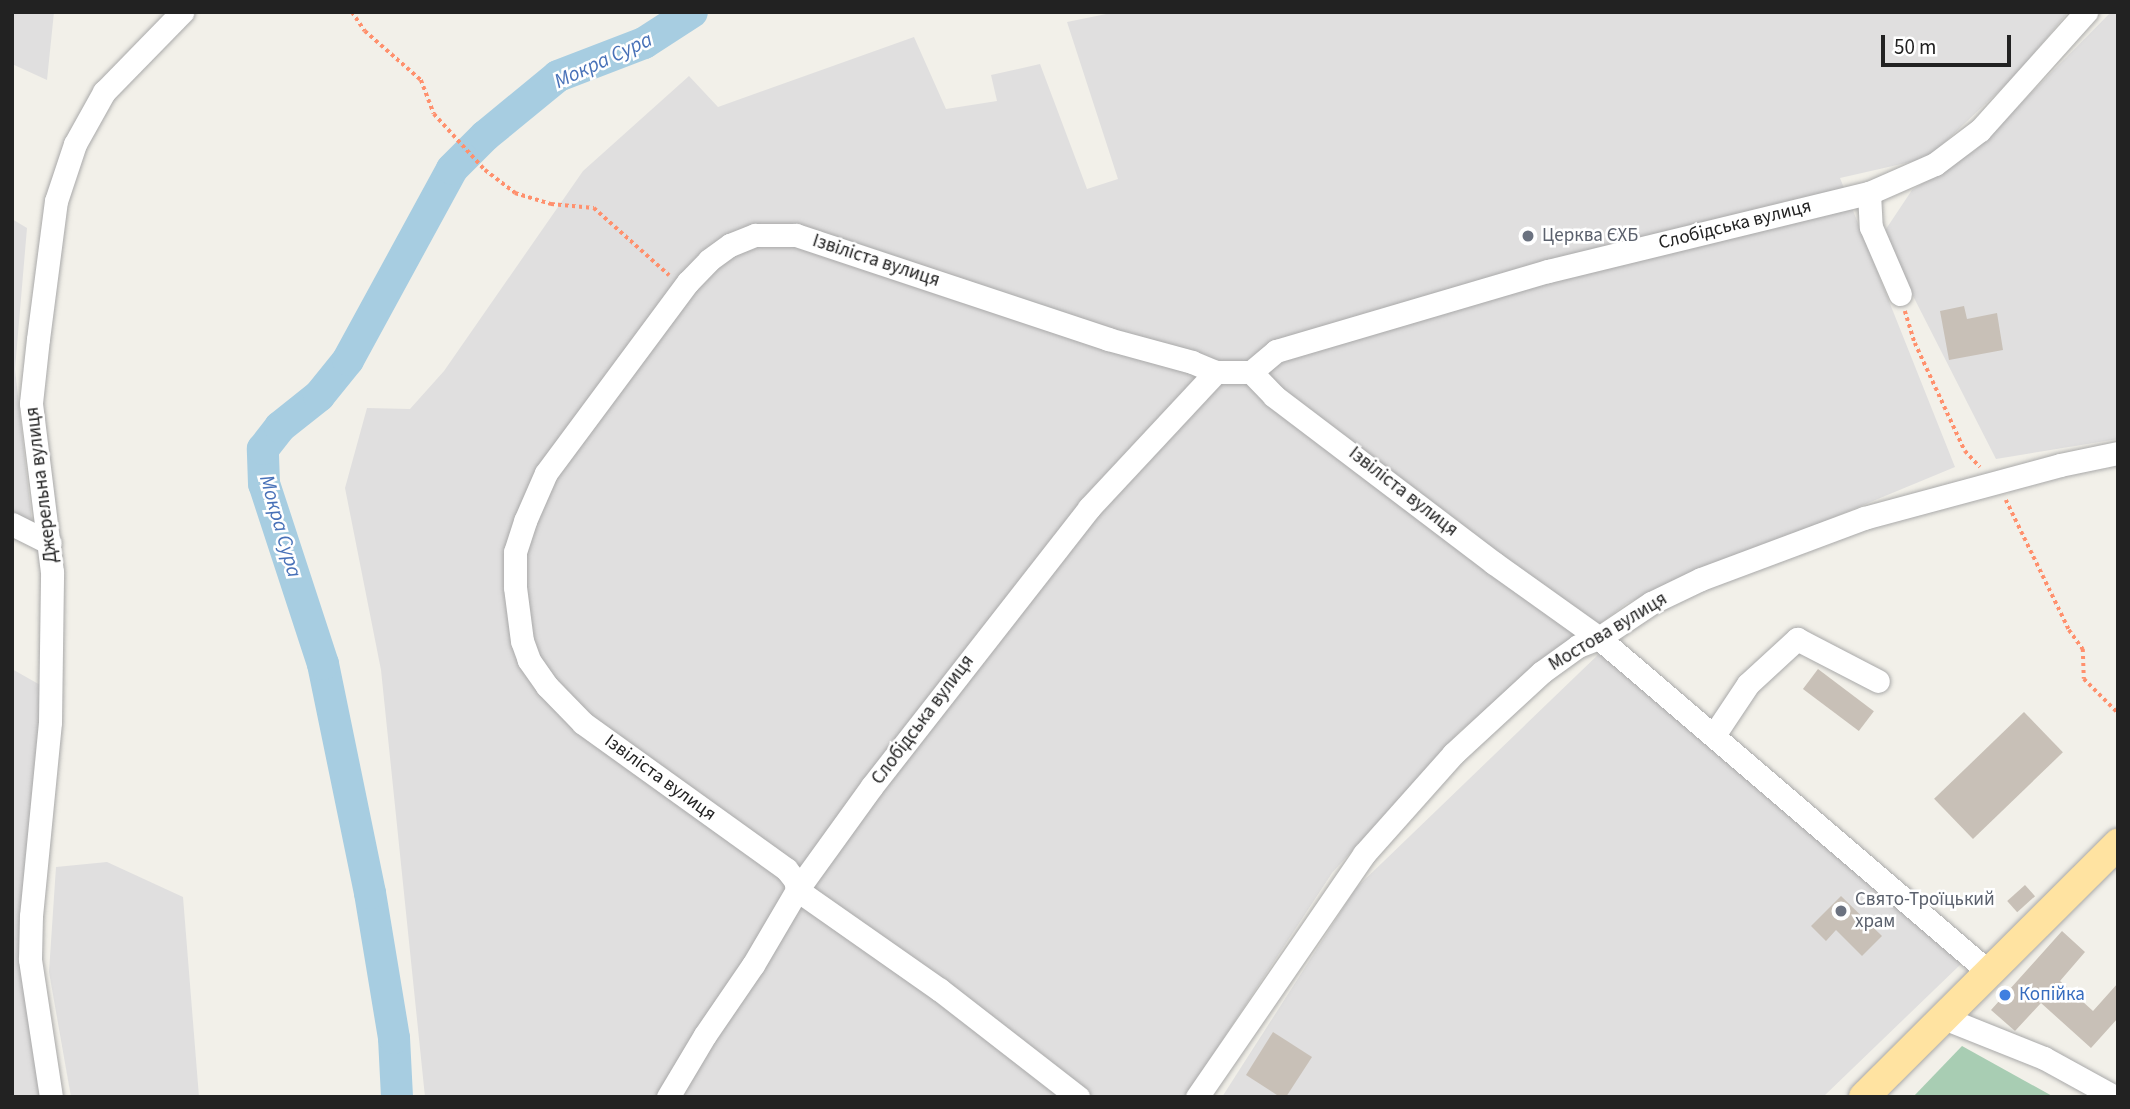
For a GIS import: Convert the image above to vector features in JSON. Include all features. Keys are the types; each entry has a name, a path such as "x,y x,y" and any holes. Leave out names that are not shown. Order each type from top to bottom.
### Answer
{"main road":[{"path":"1864,1097 2118,845"}],"street":[{"name":"Джерельна вулиця","path":"30,959 31,916 50,722 50,543 31,403 57,201 75,144 104,92 182,12"},
{"name":"Слобідська вулиця","path":"1251,372 1276,351 1548,271 1869,193 1935,164 1980,130 2086,12"},
{"path":"1869,193 1871,227 1900,294"},
{"name":"Ізвіліста вулиця","path":"1078,1097 940,990 797,890 786,869 583,723 547,686 529,660 522,640 515,587 515,552 546,473 688,282 709,260 730,245 755,235 796,235 1216,372 1251,372 1275,396 1599,638 1714,735 1828,837 1990,973"},
{"name":"Слобідська вулиця","path":"668,1097 705,1035 754,965 797,890 977,648 1089,508 1216,372"},
{"name":"Мостова вулиця","path":"1197,1097 1364,855 1453,754 1542,672 1578,646 1599,638 1651,603 1702,579 1864,518 2118,453"},
{"path":"12,524 50,543"},
{"path":"1714,735 1748,684 1797,639 1878,681"},
{"path":"12,924 30,959 51,1097"},
{"path":"1944,1018 2044,1058 2115,1097"}],"path":[{"path":"352,12 365,31 421,80 434,114 485,170 515,193 551,204 594,208 628,236 665,273 688,282"},
{"path":"1900,294 1915,343 1965,451 1994,483 2019,525 2068,630 2083,649 2084,679 2118,713"}],"shaded area":[{"path":"12,12 54,12 47,80 12,64"},
{"path":"1116,12 2068,12 2016,75 1928,158 1840,178 1955,467 1627,603 1460,731 1332,873 1185,1097 425,1097 381,670 345,488 367,408 410,409 444,371 583,171 689,76 718,107 914,37 946,109 997,101 991,75 1040,64 1087,189 1118,179 1067,22"},
{"path":"2111,12 2118,12 2118,439 1996,459 1882,235 1912,190 1974,151"},
{"path":"12,219 27,228 15,369 33,531 12,524"},
{"path":"1604,649 1961,964 1823,1097 1222,1097 1356,888"},
{"path":"12,669 42,686 24,885 44,1097 12,1097"},
{"path":"107,862 183,897 199,1097 71,1097 49,972 56,867"}],"green space":[{"path":"1962,1046 2054,1097 1913,1097"}],"building":[{"path":"1964,306 1967,319 1997,313 2003,350 1949,360 1940,311"},
{"path":"1818,669 1874,711 1859,731 1803,689"},
{"path":"2024,712 2063,752 1973,839 1934,799"},
{"path":"2025,885 2035,896 2017,912 2007,901"},
{"name":"Свято-Троїцький храм","path":"1841,896 1882,936 1862,956 1836,930 1826,941 1811,926"},
{"path":"2062,931 2085,952 2060,981 2093,1011 2118,983 2118,1018 2091,1048 2041,1003 2015,1031 1991,1010"},
{"path":"1273,1032 1312,1057 1286,1097 1280,1097 1246,1075"}],"waterway":[{"name":"Мокра Сура","path":"397,1097 394,1038 370,893 323,664 264,484 263,449 280,427 319,396 348,360 452,169 485,136 558,76 644,43 692,12"}],"place":[{"name":"Церква ЄХБ","path":"1528,236"},
{"name":"Свято-Троїцький храм","path":"1841,911"},
{"name":"Копійка","path":"2005,995"}]}
